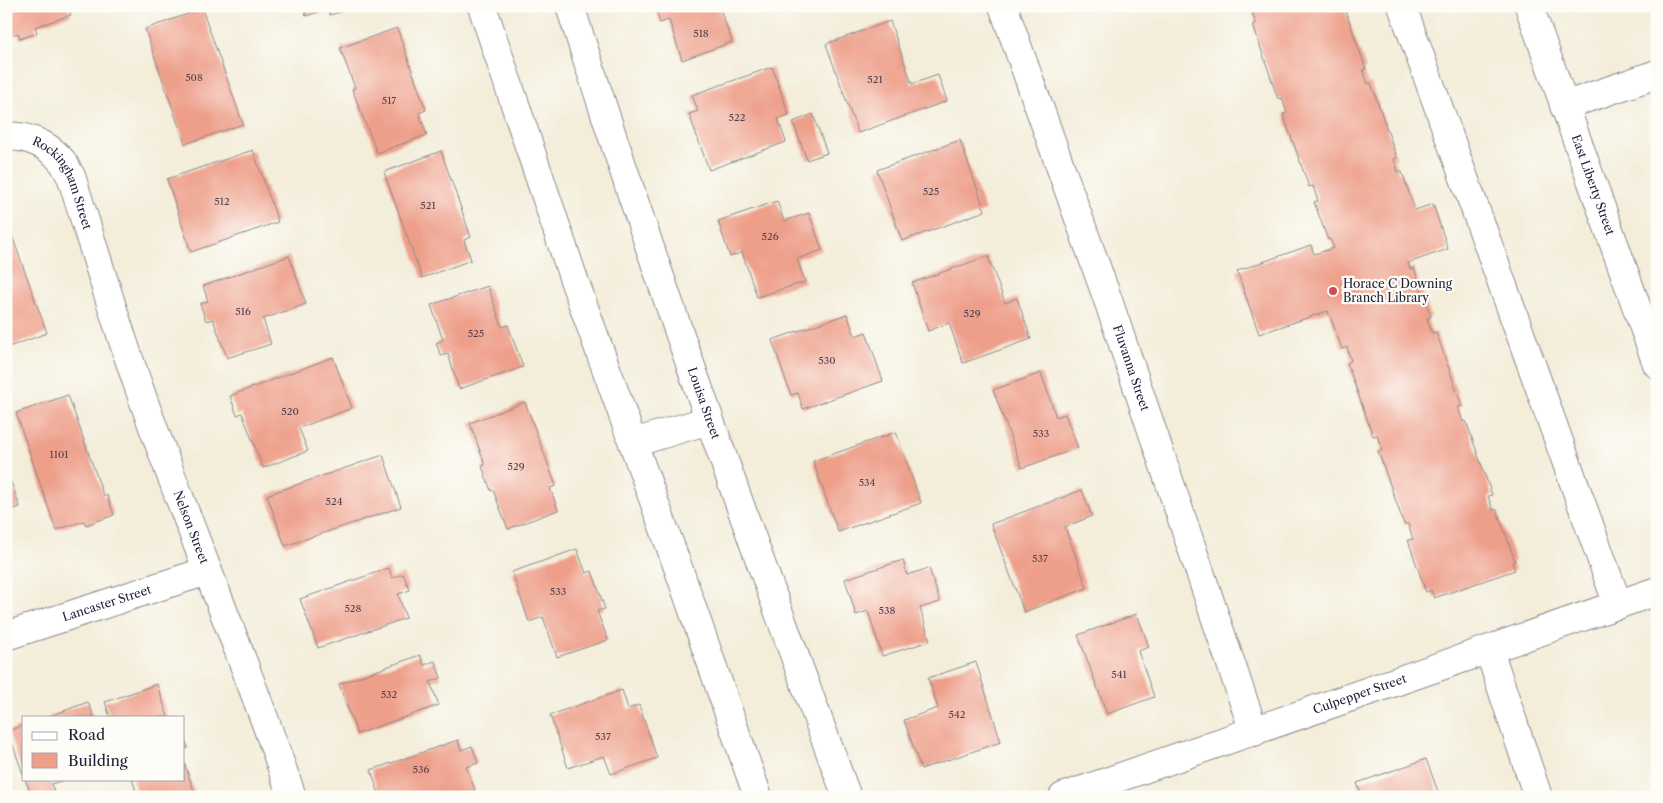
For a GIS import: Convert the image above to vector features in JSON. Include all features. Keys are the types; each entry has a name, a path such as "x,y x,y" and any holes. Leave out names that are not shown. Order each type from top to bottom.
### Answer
{"street":[{"path":"482,6 573,277 758,797"},
{"name":"Louisa Street","path":"570,6 741,513 846,797"},
{"name":"Fluvanna Street","path":"1003,6 1109,303 1254,732"},
{"path":"1402,6 1618,605"},
{"name":"East Liberty Street","path":"1529,6 1657,364"},
{"path":"1564,106 1657,74"},
{"name":"Rockingham Street","path":"6,137 41,143 60,159 70,176 97,257"},
{"name":"Nelson Street","path":"97,257 137,382 207,571 271,735 292,797"},
{"path":"633,444 709,420"},
{"name":"Lancaster Street","path":"6,636 207,571"},
{"name":"Culpepper Street","path":"1063,797 1657,591"},
{"path":"1488,650 1538,797"}],"building":[{"path":"6,6 68,6 71,15 35,27 37,33 20,39 18,33 6,37"},
{"path":"303,6 356,7 330,15 328,9 306,16"},
{"path":"655,6 719,6 732,42 682,60 669,20 660,23"},
{"name":"Horace C Downing Branch Library","path":"1246,6 1344,6 1366,69 1363,70 1368,84 1371,83 1397,158 1394,159 1398,172 1402,172 1415,210 1433,204 1448,249 1408,263 1410,269 1414,268 1431,317 1427,318 1432,333 1436,332 1462,406 1458,407 1463,422 1466,421 1492,495 1488,496 1493,510 1497,510 1515,561 1512,562 1515,570 1434,598 1431,590 1426,592 1408,540 1413,539 1408,524 1404,524 1378,451 1382,450 1377,435 1373,436 1347,363 1351,361 1347,347 1342,349 1328,311 1259,334 1237,271 1311,245 1314,254 1334,248 1330,239 1328,240 1314,202 1318,201 1313,186 1309,187 1283,114 1287,113 1282,98 1278,99 1253,25 1256,24 1251,8 1248,10"},
{"path":"202,9 243,124 185,144 145,29"},
{"path":"890,21 912,84 938,75 947,101 858,133 826,44"},
{"path":"397,28 426,110 419,113 427,135 377,153 352,89 355,88 340,48"},
{"path":"772,67 789,115 778,119 786,142 709,170 689,114 698,111 692,95"},
{"path":"813,114 827,153 807,160 793,122"},
{"path":"960,140 985,211 902,241 877,170"},
{"path":"253,150 278,222 191,252 167,179"},
{"path":"441,151 471,237 464,240 471,260 422,278 384,172"},
{"path":"777,201 784,221 809,213 822,250 797,259 805,282 757,297 742,252 730,257 718,221"},
{"path":"6,219 47,333 6,348"},
{"path":"289,256 306,304 263,319 271,344 227,358 213,319 206,321 200,304 208,301 203,286"},
{"path":"988,256 1005,303 1017,298 1031,339 963,363 949,323 928,331 912,283"},
{"path":"488,286 502,327 508,325 523,367 459,389 448,354 441,356 436,343 443,340 431,305"},
{"path":"847,314 855,336 866,332 883,381 803,409 798,393 791,395 772,340"},
{"path":"333,357 352,408 299,428 308,451 263,468 242,413 237,415 230,396"},
{"path":"1041,373 1056,417 1065,414 1078,448 1022,468 993,390"},
{"path":"68,395 104,497 107,495 114,515 86,525 84,521 56,530 16,413"},
{"path":"525,402 556,486 550,488 558,510 508,529 482,466 485,465 470,423"},
{"path":"896,432 921,503 838,532 813,461"},
{"path":"383,455 401,507 285,546 267,495"},
{"path":"6,468 20,507 6,512"},
{"path":"1082,490 1092,516 1065,527 1087,588 1024,612 991,524"},
{"path":"577,549 586,573 592,571 605,609 597,611 608,640 557,657 543,617 529,622 512,572"},
{"path":"903,560 907,575 929,568 940,602 920,608 930,641 882,656 868,611 856,615 845,579"},
{"path":"389,568 392,578 403,574 410,590 398,594 406,618 318,648 300,599"},
{"path":"1137,614 1149,647 1138,651 1154,697 1107,714 1078,635"},
{"path":"420,655 424,665 435,661 441,678 430,682 439,705 357,734 339,684"},
{"path":"976,662 1001,742 921,769 904,720 938,708 928,678"},
{"path":"157,684 168,716 110,716 105,702"},
{"path":"622,690 628,709 639,705 657,758 611,774 604,756 568,768 550,715"},
{"path":"88,702 94,716 50,716"},
{"path":"22,726 22,771 8,731"},
{"path":"458,740 461,750 472,746 478,763 466,767 475,790 454,797 380,797 371,770"},
{"path":"1426,759 1440,797 1362,797 1357,783"},
{"path":"185,765 196,797 138,797 132,780 185,780"},
{"path":"25,780 64,780 51,784 56,797 32,797"},
{"path":"7,782 12,797 6,797"}],"place":[{"name":"Horace C Downing Branch Library","path":"1333,291"}]}
